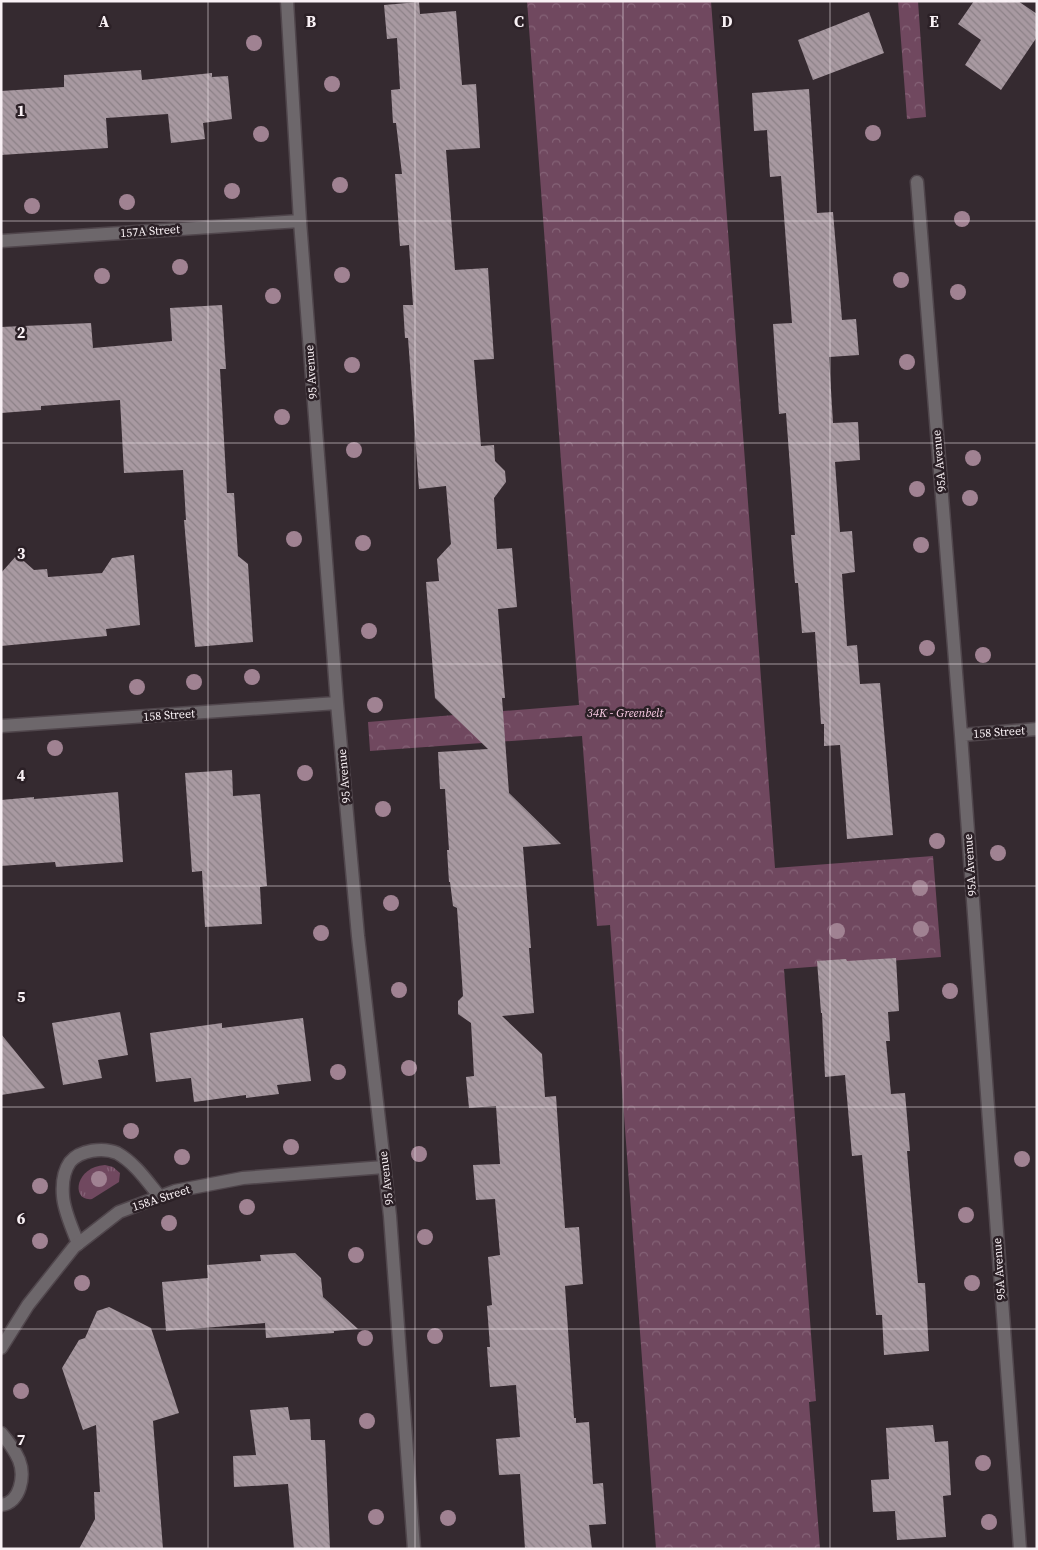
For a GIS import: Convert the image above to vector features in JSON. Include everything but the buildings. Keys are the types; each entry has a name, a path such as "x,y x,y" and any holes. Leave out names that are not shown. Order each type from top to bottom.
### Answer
{"street":[{"name":"95 Avenue","path":"286,1 300,221 337,703 358,936 390,1216 414,1549"},
{"name":"95A Avenue","path":"917,182 961,735 1020,1549"},
{"name":"157A Street","path":"1,241 300,221"},
{"name":"158 Street","path":"1,726 337,703"},
{"name":"158 Street","path":"961,735 1037,729"},
{"path":"78,1244 63,1197 63,1178 70,1162 82,1154 98,1149 116,1153 136,1168 160,1197"},
{"name":"158A Street","path":"1,1348 28,1305 78,1244 119,1212 175,1191 243,1178 384,1167"},
{"path":"1,1433 19,1460 21,1481 16,1497 5,1505 1,1505"}],"green space":[{"name":"34K - Greenbelt","path":"527,1 711,1 775,868 933,856 941,957 784,969 816,1401 809,1402 820,1549 656,1549 610,925 597,926 582,736 370,751 368,722 579,705"},
{"path":"898,1 918,1 926,117 907,119"},
{"path":"105,1165 113,1167 120,1173 119,1182 92,1199 85,1198 79,1190 82,1177 95,1167"}]}
